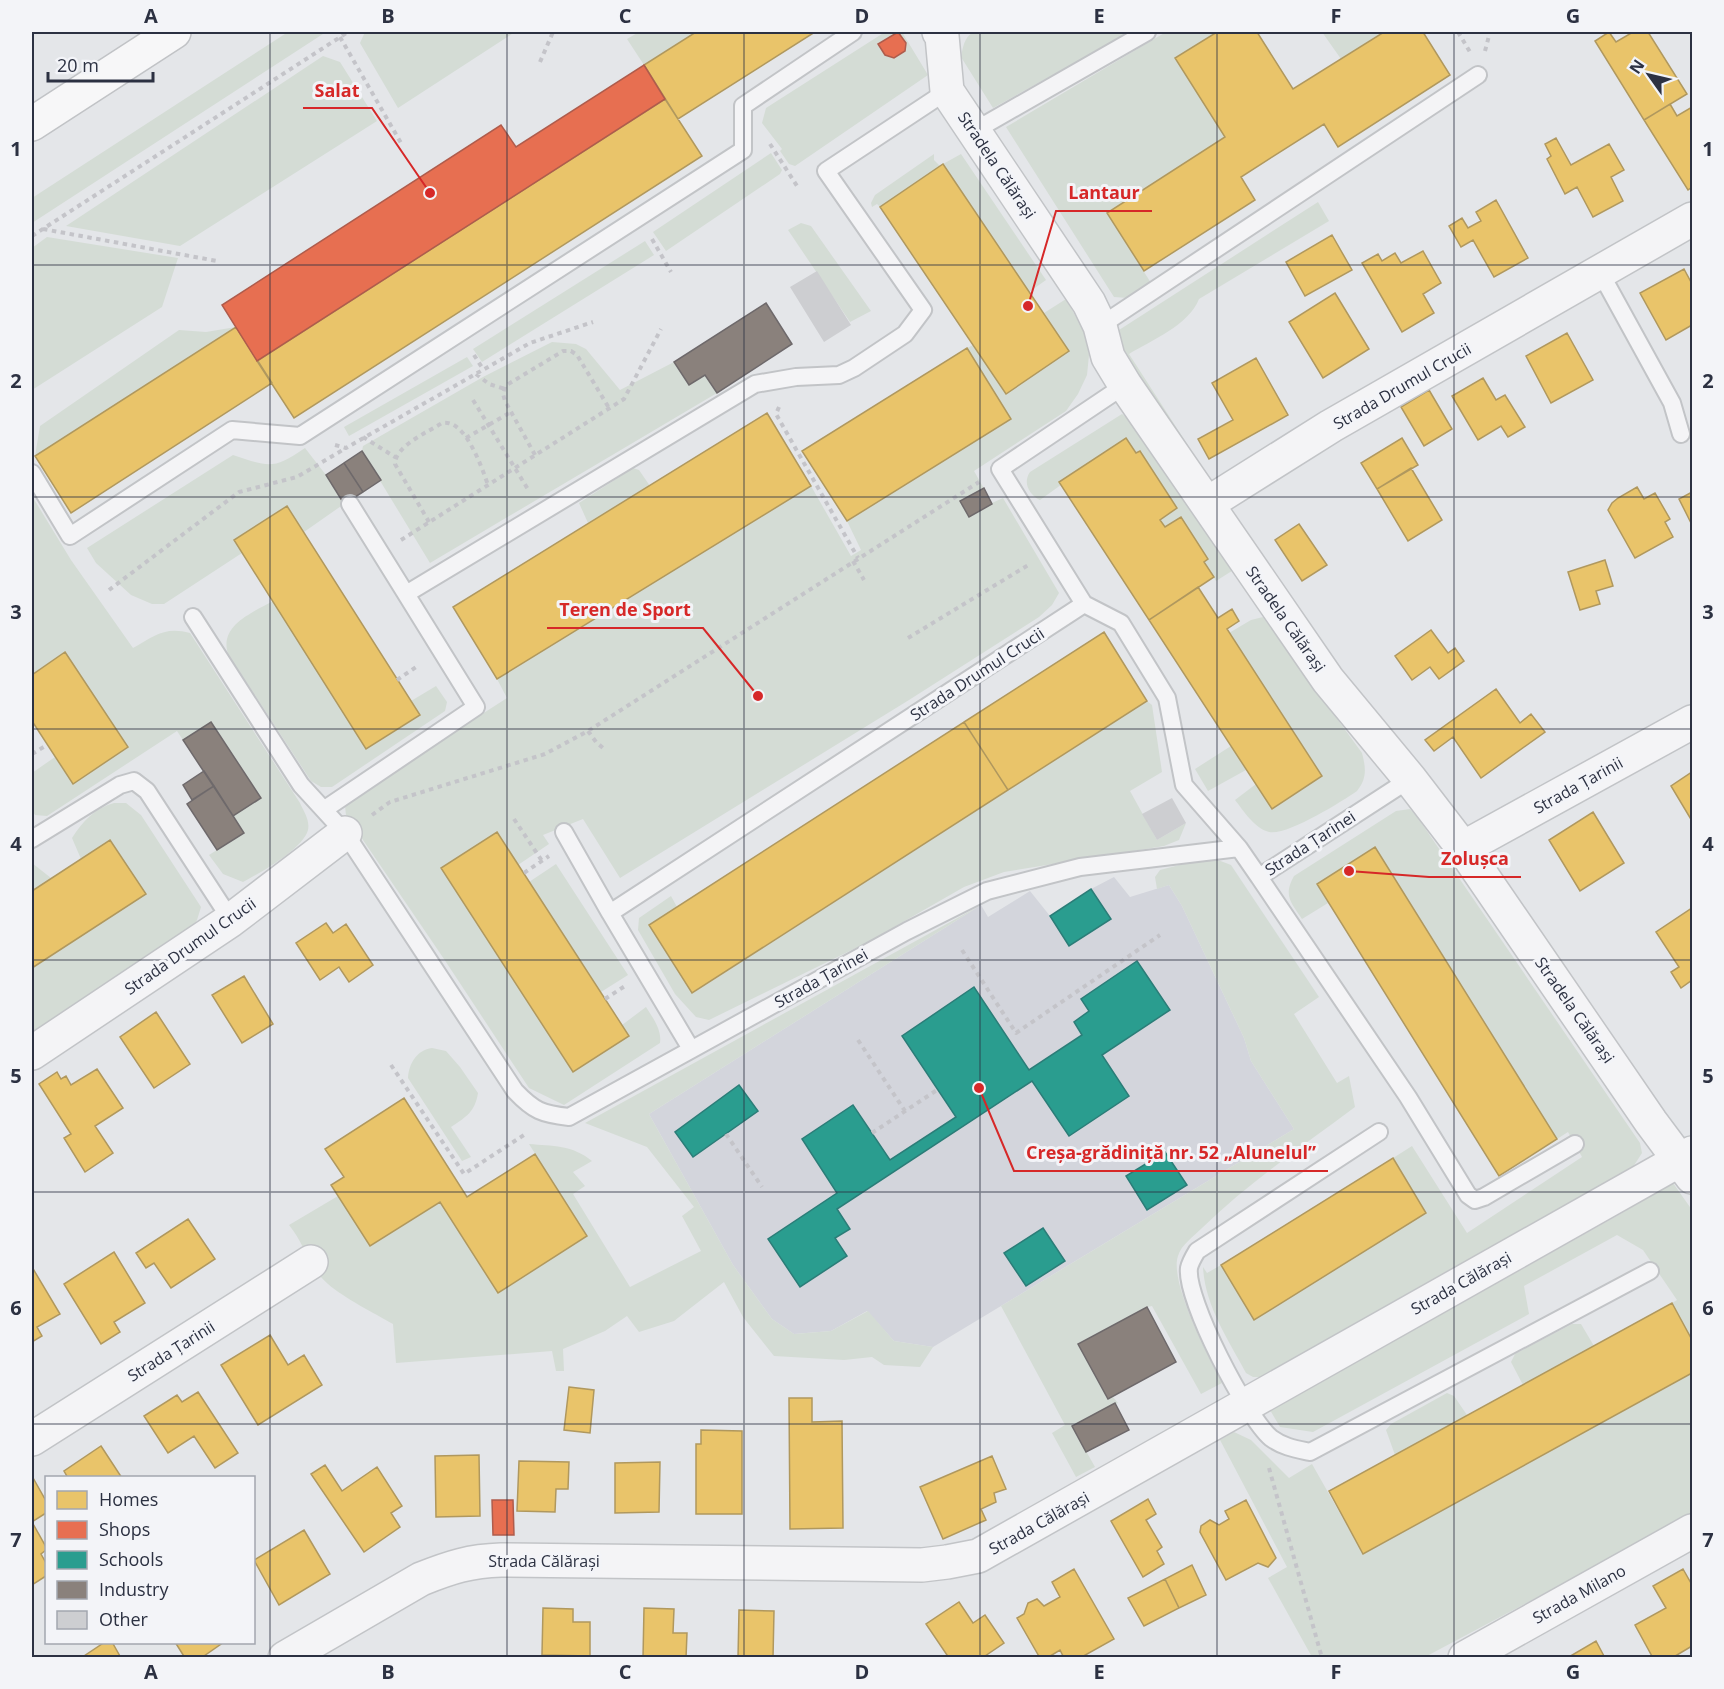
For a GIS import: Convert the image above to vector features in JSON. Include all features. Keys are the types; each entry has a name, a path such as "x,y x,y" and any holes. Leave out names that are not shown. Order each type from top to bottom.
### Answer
{"main road":[{"path":"32,124 174,32"}],"street":[{"name":"Stradela Călărași","path":"943,33 948,91 1089,303 1100,326 1108,357 1125,385 1328,680 1410,779 1463,848 1652,1122 1688,1163"},
{"name":"Strada Drumul Crucii","path":"1207,504 1331,426 1692,219"},
{"name":"Strada Țarinii","path":"1463,848 1692,722"},
{"name":"Strada Drumul Crucii","path":"32,1053 231,920 335,821"},
{"name":"Strada Călărași","path":"285,1658 422,1579 473,1561 922,1565 948,1563 978,1556 1246,1405 1688,1163"},
{"name":"Strada Țarinii","path":"32,1439 310,1262"},
{"name":"Strada Milano","path":"1465,1658 1692,1531"}],"lane":[{"path":"32,473 70,536 232,430 300,436 743,150 743,106 853,32"},
{"path":"974,131 1147,32"},
{"path":"1100,326 1478,75"},
{"path":"405,594 755,384 795,376 839,375 854,368 905,334 923,309 826,171 948,91"},
{"path":"1600,272 1672,403 1681,434"},
{"path":"1125,385 1000,469 1084,604 1121,623 1167,698 1184,785 1239,848"},
{"path":"335,821 476,707 350,504"},
{"name":"Strada Drumul Crucii","path":"610,913 1084,604"},
{"name":"Strada Țarinei","path":"193,617 301,785 335,821 515,1091 530,1107 549,1114 569,1117 691,1048 987,891 1080,867 1239,848 1259,877 1410,779"},
{"path":"32,839 120,785 134,781 147,791 231,920"},
{"path":"564,832 691,1048"},
{"path":"1259,877 1408,1096 1468,1195 1475,1200 1484,1197 1575,1144"},
{"path":"1379,1131 1197,1251 1189,1268 1191,1286 1206,1328 1228,1374 1246,1405 1270,1437 1288,1448 1310,1452 1650,1271"}],"path":[{"path":"32,236 348,32"},
{"path":"540,62 554,32"},
{"path":"340,37 401,142"},
{"path":"766,139 799,189"},
{"path":"639,218 671,272"},
{"path":"43,229 217,261"},
{"path":"109,590 239,492 297,477 530,343 593,322"},
{"path":"381,553 624,399 661,328"},
{"path":"535,455 503,394 505,386 563,351 571,351 577,355 609,408"},
{"path":"476,374 489,384 505,389"},
{"path":"795,376 776,414 858,558"},
{"path":"472,400 542,512"},
{"path":"466,438 511,412"},
{"path":"429,522 395,464 395,457 400,449 442,423 455,425 466,438 488,485"},
{"path":"300,436 346,448"},
{"path":"363,437 395,457"},
{"path":"335,821 545,754 588,731 1000,469"},
{"path":"908,638 1051,551"},
{"path":"854,561 864,580"},
{"path":"588,731 603,748"},
{"path":"32,754 47,745"},
{"path":"514,819 542,861"},
{"path":"962,950 1016,1033 1160,935"},
{"path":"858,1040 905,1112"},
{"path":"391,1065 464,1174 527,1133"},
{"path":"872,1133 938,1090"},
{"path":"726,1134 762,1188"},
{"path":"1270,1437 1269,1468 1322,1658"}],"shaded area":[{"path":"288,32 326,32 32,223 32,198"},
{"path":"365,32 515,32 398,108 360,43"},
{"path":"639,32 696,32 644,65 627,39"},
{"path":"885,32 902,32 928,75 795,166 789,164 780,151 782,149 762,123 766,108"},
{"path":"973,32 1130,32 993,108 961,57 963,46"},
{"path":"1166,32 1217,32 1175,58 1225,137 1107,213 1151,283 1128,298 1114,297 1006,127"},
{"path":"1322,32 1384,32 1341,59"},
{"path":"323,56 340,62 377,121 180,246 66,226"},
{"path":"771,153 782,170 780,174 666,251 653,232"},
{"path":"934,154 934,160 940,166 880,207 877,204 872,207 871,203 875,195"},
{"path":"961,154 1046,280 1029,292 943,164"},
{"path":"1318,202 1329,221 1199,299 1187,317 1179,324 1129,354 1189,447 1185,448 1116,339 1119,330"},
{"path":"801,223 811,226 871,311 850,322 788,230"},
{"path":"47,237 178,258 162,307 32,390 32,248"},
{"path":"645,241 654,255 482,362 473,349"},
{"path":"1066,299 1086,335 1089,355 1087,375 1078,394 1066,411 974,471 992,503 1003,498 1059,593 1052,605 1039,617 620,878 583,819 543,835 549,844 518,865 497,832 441,868 573,1072 629,1036 622,1025 646,1007 658,1029 660,1043 564,1105 529,1088 346,815 345,806 350,799 507,698 497,679 811,486 851,556 861,550 847,521 1011,419 967,348 973,345 1006,393 1069,351 1044,313"},
{"path":"236,327 35,456 40,426 179,330 206,332"},
{"path":"552,342 576,344 586,349 620,390 674,362 689,385 705,375 717,393 430,563 362,451 363,446 483,377"},
{"path":"467,357 473,366 349,436 344,427"},
{"path":"1122,414 1235,569 1216,581 1204,562 1208,559 1181,517 1165,527 1160,520 1177,508 1140,451 1136,453 1126,438 1040,500 1030,491 1027,480 1030,472"},
{"path":"305,448 326,475 344,504 304,532 287,507 242,553 164,604 152,604 131,595 96,563 87,548 233,455 270,464 285,460"},
{"path":"633,468 639,470 650,486 588,523 579,503"},
{"path":"32,496 71,560 133,648 160,633 181,631 190,633 300,803 307,819 308,830 298,845 270,867 243,882 223,874 209,855 244,833 233,816 261,798 211,722 183,740 177,731 47,816 35,815 32,810 32,773 55,757 73,784 64,653 32,675"},
{"path":"273,601 366,749 419,716 411,701 436,686 447,702 445,711 332,787 321,787 311,781 228,654 226,644 233,628 247,615"},
{"path":"1263,617 1362,753 1365,768 1363,782 1357,791 1301,824 1277,832 1269,832 1258,827 1235,800 1256,784 1272,809 1322,775 1229,633 1251,620"},
{"path":"1147,701 1152,705 1162,772 1130,791 1157,840 1186,823 1179,840 1164,846 1004,872 964,887 868,942 709,1020 696,1017 675,994 638,930 639,918 671,896 677,907 649,925 693,993"},
{"path":"1231,746 1246,770 1208,791 1195,769"},
{"path":"114,803 126,803 141,815 201,907 197,920 190,931 32,1036 32,968 145,894 110,840 81,859 72,838 90,816"},
{"path":"1410,809 1640,1143 1642,1153 1633,1167 1601,1187 1262,1377 1253,1377 1246,1373 1218,1322 1208,1295 1203,1267 1207,1273 1221,1265 1254,1319 1426,1213 1390,1160 1412,1146 1467,1233 1582,1157 1568,1132 1557,1139 1375,847 1317,884 1328,903 1302,919 1290,899 1289,889 1294,876 1396,811"},
{"path":"1218,860 1231,865 1319,997 1294,1014 1337,1083 1349,1076 1355,1107 1276,1165 1220,1211 1188,1241 1178,1256 1179,1283 1185,1301 1200,1339 1222,1383 1201,1394 1152,1306 1079,1343 1108,1399 1113,1397 1118,1403 1072,1426 1095,1467 1076,1477 1052,1433 1065,1425 1001,1306 1294,1129 1251,1061 1244,1038 1182,906 1169,885 1157,889 1155,877 1160,870 1195,861"},
{"path":"32,863 51,878 32,891"},
{"path":"556,864 628,975 601,992 529,882"},
{"path":"1114,877 1130,897 1169,885 1182,906 1244,1038 1251,1061 1294,1129 933,1347 894,1341 867,1311 831,1331 794,1334 772,1319 733,1265 649,1114 981,905 988,917 1030,891 1050,916"},
{"path":"981,905 649,1114 733,1265 772,1319 794,1334 831,1331 868,1311 894,1341 933,1347 920,1367 884,1365 872,1357 844,1360 774,1356 743,1317 724,1282 674,1321 639,1332 627,1316 605,1331 563,1349 564,1371 556,1371 552,1351 396,1363 393,1324 328,1284 316,1271 289,1225 338,1196 370,1246 440,1202 498,1293 587,1236 529,1144 562,1147 577,1152 592,1161 573,1172 585,1186 573,1194 630,1287 701,1251 682,1216 694,1207 647,1147 585,1123"},
{"path":"432,1048 446,1051 478,1093 475,1105 469,1113 451,1127 471,1157 462,1161 408,1078 410,1067 418,1054"},
{"path":"1673,1183 1692,1210 1692,1340 1672,1303 1677,1300 1643,1250 1617,1235 1524,1286 1529,1314 1313,1432 1280,1427 1270,1410"},
{"path":"1572,1324 1581,1324 1594,1346 1523,1385 1511,1362 1515,1354"},
{"path":"1692,1373 1692,1515 1425,1657 1312,1657 1268,1578 1287,1567 1220,1440 1234,1432 1251,1440 1289,1478 1312,1464 1363,1554"},
{"path":"1447,1393 1454,1396 1467,1415 1395,1455 1386,1430 1391,1424"}],"building: Homes":[{"path":"696,32 815,32 678,119 644,65"},
{"path":"1217,32 1257,32 1293,89 1384,32 1423,32 1450,75 1338,147 1324,124 1241,177 1255,200 1144,271 1107,213 1225,137 1175,58"},
{"path":"1609,32 1616,42 1633,32 1648,32 1687,94 1644,120 1595,41"},
{"path":"665,99 702,156 294,418 257,361"},
{"path":"1670,104 1677,116 1692,107 1692,187 1688,190 1644,120"},
{"path":"1556,138 1571,165 1609,144 1624,170 1611,177 1623,201 1593,217 1577,187 1565,194 1547,159 1551,156 1545,144"},
{"path":"943,164 1069,351 1006,394 880,207"},
{"path":"1496,200 1528,258 1494,277 1473,240 1461,247 1449,226 1462,218 1468,228 1481,221 1476,212"},
{"path":"1332,235 1352,270 1305,296 1286,262"},
{"path":"1423,251 1441,283 1423,294 1434,313 1402,332 1362,263 1378,254 1382,261 1395,253 1401,263"},
{"path":"1684,269 1692,284 1692,325 1666,340 1640,293"},
{"path":"1335,293 1369,349 1323,378 1289,322"},
{"path":"236,327 272,383 71,513 35,456"},
{"path":"1567,333 1593,380 1551,403 1526,356"},
{"path":"967,348 1011,419 847,521 802,451"},
{"path":"1256,358 1288,415 1209,459 1198,439 1233,420 1212,383"},
{"path":"1483,378 1496,400 1505,395 1525,427 1508,437 1501,426 1478,440 1452,396"},
{"path":"1429,390 1452,429 1424,446 1401,407"},
{"path":"767,413 811,486 497,679 453,607"},
{"path":"1126,438 1136,453 1140,451 1177,508 1160,520 1165,527 1181,517 1208,559 1204,562 1214,577 1149,620 1059,482"},
{"path":"1402,438 1418,465 1377,489 1361,463"},
{"path":"1411,468 1442,520 1408,541 1377,489"},
{"path":"1637,487 1644,499 1655,493 1670,519 1665,522 1673,537 1635,558 1608,510 1618,498"},
{"path":"1692,492 1692,525 1679,499"},
{"path":"287,506 420,715 366,749 234,540"},
{"path":"1299,524 1327,565 1302,581 1275,540"},
{"path":"1605,560 1613,586 1596,591 1600,604 1580,610 1568,572"},
{"path":"1198,587 1218,618 1232,609 1239,621 1227,629 1322,776 1272,809 1149,620"},
{"path":"1431,630 1448,653 1455,648 1464,661 1439,679 1430,667 1412,680 1395,656"},
{"path":"1104,632 1147,701 1008,790 964,722"},
{"path":"65,652 128,747 73,784 32,721 32,675"},
{"path":"1496,689 1520,723 1531,714 1545,732 1481,778 1453,737 1434,751 1425,740"},
{"path":"964,722 1008,790 692,993 649,925"},
{"path":"1692,772 1692,821 1671,786"},
{"path":"1593,812 1624,863 1580,891 1549,840"},
{"path":"497,832 629,1036 573,1072 441,868"},
{"path":"110,840 146,894 32,968 32,891"},
{"path":"1375,847 1557,1139 1499,1176 1317,884"},
{"path":"1692,908 1692,980 1681,988 1671,972 1679,967 1656,932"},
{"path":"326,923 333,933 346,924 373,965 349,982 339,967 320,980 296,943"},
{"path":"244,976 273,1024 242,1043 212,995"},
{"path":"156,1012 190,1064 154,1088 120,1037"},
{"path":"97,1069 123,1108 95,1126 113,1153 85,1172 64,1138 71,1134 39,1084 57,1072 61,1079 66,1076 71,1085"},
{"path":"404,1098 467,1197 535,1154 587,1236 498,1293 440,1202 370,1246 331,1185 344,1177 325,1149"},
{"path":"1393,1158 1426,1213 1254,1320 1221,1265"},
{"path":"188,1219 215,1259 171,1288 154,1263 146,1268 136,1253"},
{"path":"114,1252 145,1303 114,1322 120,1332 101,1344 64,1284"},
{"path":"32,1267 60,1314 37,1327 42,1336 32,1342"},
{"path":"1672,1303 1692,1340 1692,1373 1363,1554 1329,1491"},
{"path":"270,1335 288,1365 304,1355 322,1385 258,1425 221,1365"},
{"path":"569,1387 594,1390 590,1433 564,1430"},
{"path":"198,1392 238,1453 215,1468 194,1436 168,1453 144,1416 177,1395 182,1402"},
{"path":"789,1398 812,1398 812,1422 842,1421 843,1528 790,1529"},
{"path":"701,1430 742,1431 742,1514 696,1514 696,1444 701,1444"},
{"path":"101,1446 121,1476 67,1476 64,1471"},
{"path":"479,1455 480,1516 436,1517 435,1456"},
{"path":"992,1456 1006,1489 994,1493 996,1502 981,1509 986,1520 943,1539 920,1487"},
{"path":"519,1461 569,1462 568,1489 556,1489 555,1512 517,1511"},
{"path":"660,1462 659,1512 615,1513 615,1463"},
{"path":"325,1465 342,1491 377,1467 402,1506 391,1513 400,1527 364,1552 311,1474"},
{"path":"32,1476 45,1499 45,1514 32,1522"},
{"path":"1148,1499 1156,1514 1146,1520 1162,1547 1157,1551 1164,1564 1143,1577 1111,1521"},
{"path":"1246,1500 1276,1558 1268,1567 1258,1563 1226,1580 1200,1532 1201,1526 1210,1520 1219,1525 1229,1519 1225,1511"},
{"path":"32,1522 45,1545 45,1551 41,1554 45,1561 45,1577 32,1585"},
{"path":"304,1530 330,1574 279,1605 255,1559"},
{"path":"1192,1565 1206,1595 1179,1608 1165,1579"},
{"path":"1074,1569 1114,1639 1080,1658 1064,1658 1060,1650 1047,1658 1040,1658 1017,1618 1024,1614 1028,1603 1037,1599 1044,1606 1060,1597 1052,1582"},
{"path":"1683,1569 1692,1585 1692,1646 1672,1658 1653,1658 1635,1625 1666,1608 1653,1586"},
{"path":"1165,1579 1179,1608 1144,1626 1128,1598"},
{"path":"959,1602 973,1623 985,1615 1004,1643 982,1658 949,1658 926,1624"},
{"path":"543,1608 573,1609 573,1622 590,1622 590,1656 542,1655"},
{"path":"644,1608 674,1609 673,1633 687,1633 686,1658 643,1658"},
{"path":"739,1610 774,1611 773,1658 738,1658"},
{"path":"1596,1641 1605,1658 1567,1658"},
{"path":"102,1644 113,1644 121,1658 81,1658"},
{"path":"176,1644 221,1644 201,1658 185,1658"}],"building: Shops":[{"path":"898,32 906,43 905,51 894,58 885,55 878,44"},
{"path":"644,65 665,99 257,361 222,305 501,125 516,147"},
{"path":"492,1500 513,1500 514,1535 493,1535"}],"building: Schools":[{"path":"1091,889 1111,919 1069,946 1050,916"},
{"path":"1137,961 1170,1010 1102,1055 1129,1096 1069,1136 1032,1081 837,1209 850,1229 835,1238 847,1256 800,1287 768,1239 837,1193 802,1139 853,1105 890,1160 956,1117 902,1036 974,987 1029,1070 1082,1035 1074,1022 1089,1011 1081,999"},
{"path":"739,1085 758,1111 693,1157 675,1132"},
{"path":"1165,1152 1187,1185 1147,1210 1126,1176"},
{"path":"1043,1228 1065,1261 1026,1286 1004,1253"}],"building: Industry":[{"path":"766,303 792,344 717,393 705,375 689,385 674,362"},
{"path":"362,451 381,480 363,492 344,463"},
{"path":"344,463 363,492 344,504 326,475"},
{"path":"984,488 992,504 969,517 960,501"},
{"path":"211,722 261,798 233,816 183,740"},
{"path":"204,771 214,786 192,800 183,785"},
{"path":"214,786 244,833 217,850 187,804"},
{"path":"1147,1307 1176,1362 1108,1399 1078,1344"},
{"path":"1115,1403 1129,1430 1086,1452 1072,1426"}],"building: Other":[{"path":"817,271 851,325 824,342 790,287"},
{"path":"1172,798 1186,823 1157,840 1142,814"}],"place":[{"name":"Salat","path":"430,193"},
{"name":"Lantaur","path":"1028,306"},
{"name":"Teren de Sport","path":"758,696"},
{"name":"Zolușca","path":"1349,871"},
{"name":"Creșa-grădiniță nr. 52 „Alunelul”","path":"979,1088"}]}
